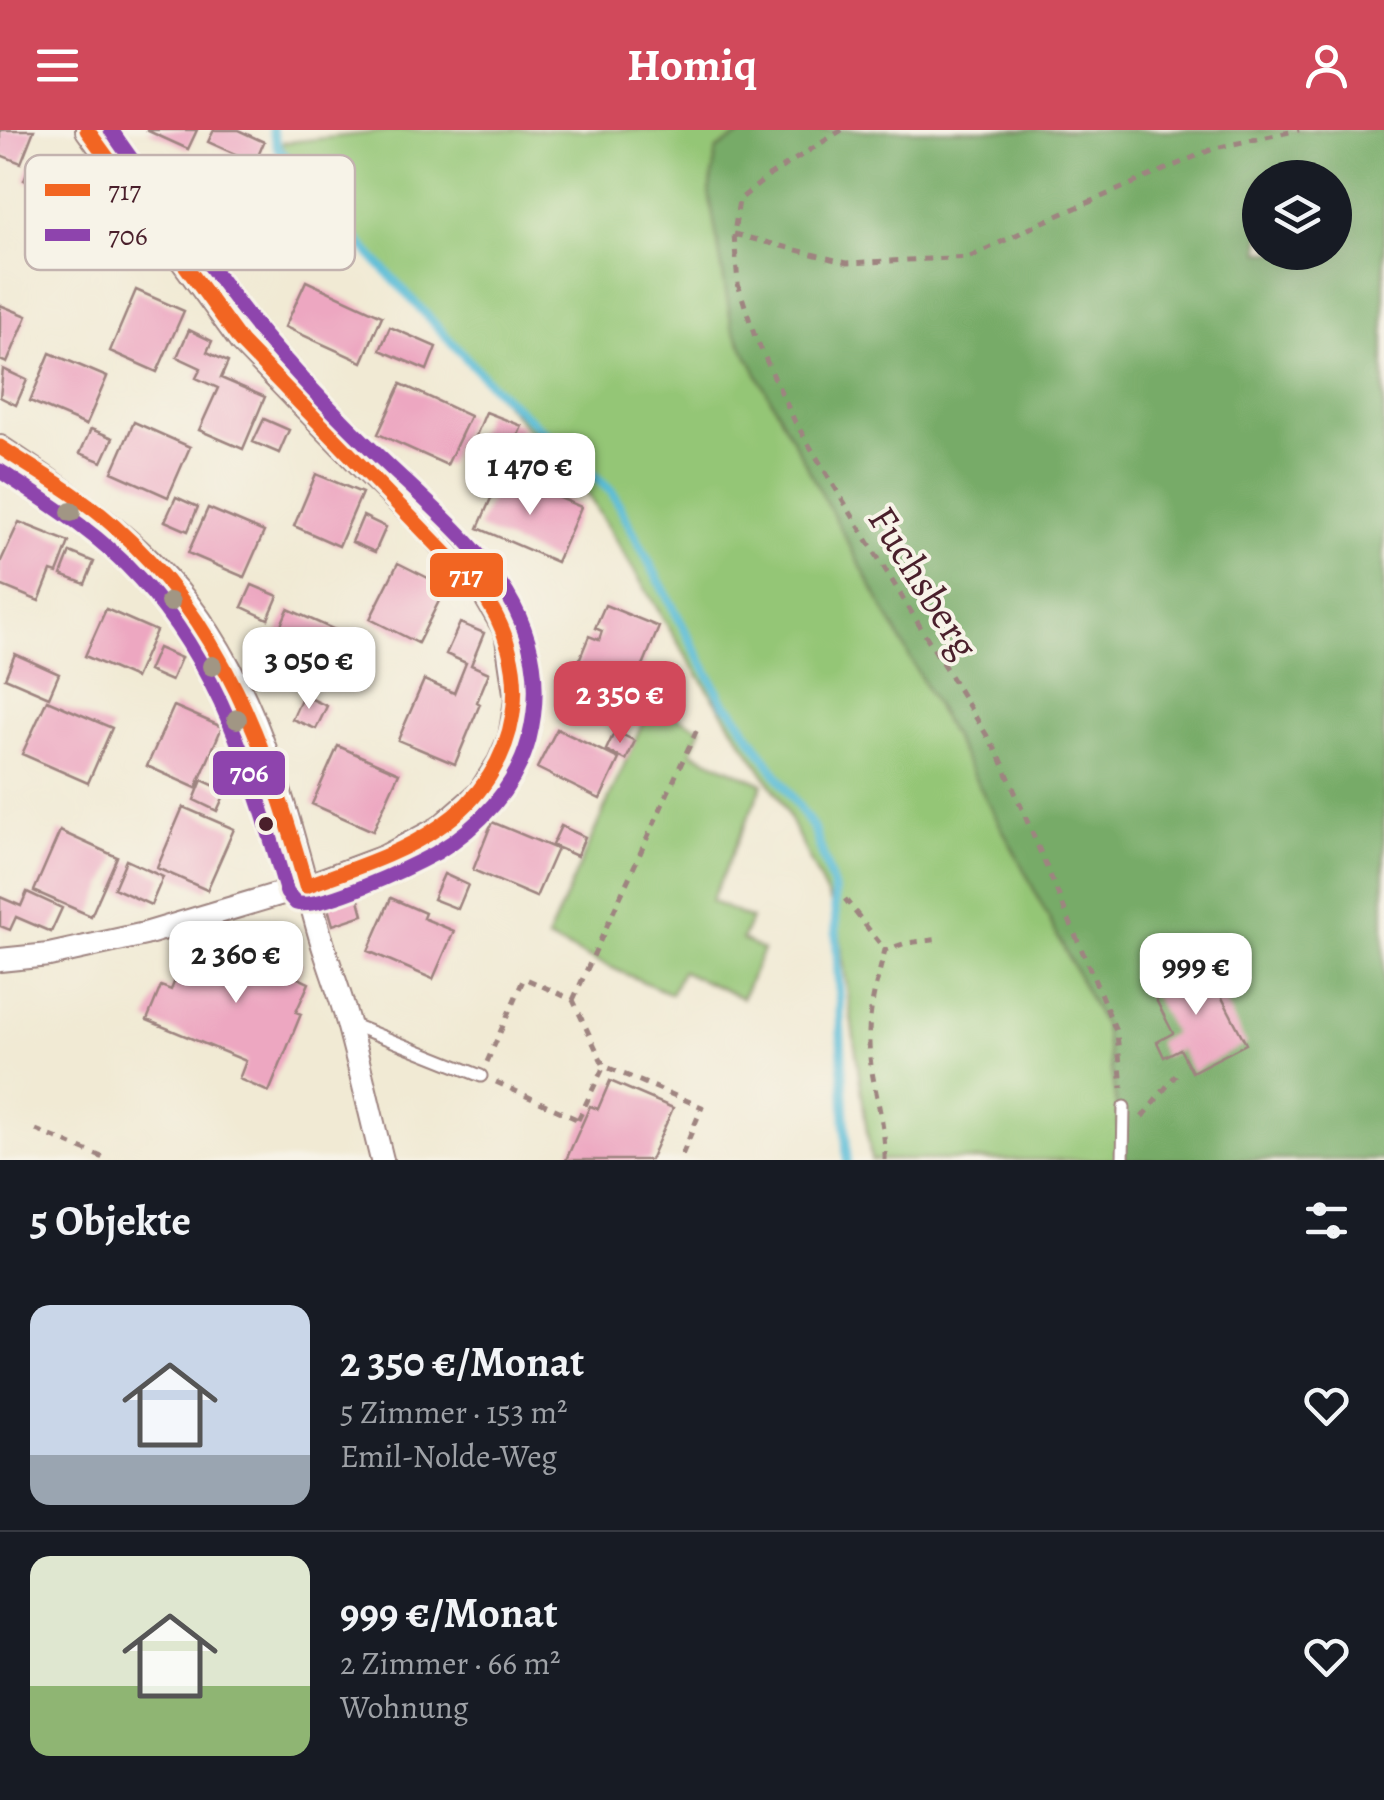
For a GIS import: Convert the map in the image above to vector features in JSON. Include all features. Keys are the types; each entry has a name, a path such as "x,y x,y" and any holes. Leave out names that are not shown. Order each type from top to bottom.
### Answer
{"street":[{"path":"87,130 105,155"},
{"path":"0,960 145,934 306,886 384,857 439,828 479,793 500,762 510,737 516,700 506,632 486,596 242,342 189,270"},
{"path":"0,446 117,528 178,592 210,636 242,692 284,802 348,1023 382,1160"}],"lane":[{"path":"348,1023 481,1076"},
{"path":"1123,1160 1124,1107"}],"path":[{"name":"Fuchsberg","path":"842,130 738,200 734,234 738,284 754,334 794,422 1000,757 1117,1032 1124,1107"},
{"path":"734,234 847,263 970,258 1215,148 1299,130"},
{"path":"573,1000 698,727"},
{"path":"845,899 885,950"},
{"path":"885,950 906,942 942,939"},
{"path":"885,950 871,1002 869,1044 881,1109 885,1160"},
{"path":"604,1066 581,1121 481,1076 524,978 573,1000 604,1066 702,1107 680,1160"},
{"path":"1124,1131 1140,1120 1176,1075"},
{"path":"36,1130 110,1160"}],"green space":[{"path":"397,130 749,130 717,149 1021,864 1104,1027 1125,1160 871,1160 837,916 779,797 688,659 588,495 355,238 355,155 288,155 279,143"},
{"path":"749,130 1384,130 1384,1160 1125,1160 1104,1027 1021,864 732,327 709,192 717,149"},
{"path":"650,706 701,728 691,752 763,784 711,901 751,919 742,940 763,950 742,998 682,971 671,994 547,939"}],"building":[{"path":"0,130 34,130 21,163 0,155"},
{"path":"146,130 197,130 188,149"},
{"path":"214,130 238,130 264,142 258,155 237,155 208,142"},
{"path":"306,281 382,316 362,362 285,327"},
{"path":"136,290 184,311 157,372 110,351"},
{"path":"0,305 27,316 7,363 0,360"},
{"path":"390,327 436,347 427,370 380,350"},
{"path":"189,330 212,341 207,352 228,362 221,378 265,397 243,449 199,430 218,388 196,378 201,368 177,357"},
{"path":"50,353 107,377 86,425 30,401"},
{"path":"3,369 27,380 16,405 0,397"},
{"path":"401,384 470,416 447,465 378,434"},
{"path":"486,412 522,426 511,452 475,438"},
{"path":"264,419 289,430 279,453 253,442"},
{"path":"134,422 190,447 168,497 112,472"},
{"path":"91,429 113,438 102,462 80,453"},
{"path":"502,473 581,507 557,562 478,528"},
{"path":"316,474 362,493 339,546 294,526"},
{"path":"176,497 198,507 188,531 165,521"},
{"path":"208,508 264,532 244,577 188,553"},
{"path":"363,516 386,527 375,552 352,542"},
{"path":"19,522 69,542 57,573 51,571 39,601 0,585 0,563"},
{"path":"70,552 94,562 85,584 61,575"},
{"path":"398,563 446,587 418,643 370,619"},
{"path":"252,585 278,596 268,619 242,607"},
{"path":"605,605 659,627 622,716 566,693 573,676 582,680 585,673 575,670 589,636 599,640 602,631 595,628"},
{"path":"106,609 156,631 135,678 85,656"},
{"path":"288,609 346,635 324,683 267,657"},
{"path":"460,623 484,633 471,665 489,673 455,764 398,740 424,680 454,693 466,663 446,654"},
{"path":"158,648 181,658 171,681 148,671"},
{"path":"15,654 59,674 49,697 5,678"},
{"path":"303,695 327,706 316,729 292,719"},
{"path":"47,700 112,728 88,783 22,754"},
{"path":"174,706 222,727 196,788 147,766"},
{"path":"557,729 619,759 600,799 537,768"},
{"path":"615,731 635,741 626,760 606,750"},
{"path":"338,746 399,773 373,831 312,804"},
{"path":"202,780 226,791 217,811 194,800"},
{"path":"183,807 234,829 207,890 157,868"},
{"path":"492,822 557,849 536,897 473,870"},
{"path":"561,826 585,837 577,856 552,845"},
{"path":"60,831 117,857 91,916 34,891"},
{"path":"126,860 163,877 151,905 114,888"},
{"path":"444,874 468,885 458,909 433,899"},
{"path":"27,892 62,908 51,932 16,917 10,930 0,926 0,897 21,906"},
{"path":"357,892 363,915 333,925 326,901"},
{"path":"391,898 454,931 433,979 368,951"},
{"path":"233,933 262,945 257,959 269,965 275,951 302,963 296,977 309,983 296,1012 301,1014 269,1092 239,1079 246,1061 147,1020 161,986 171,990 185,956 203,964 212,939 228,946"},
{"path":"1203,961 1246,1044 1192,1072 1180,1049 1164,1057 1157,1042 1173,1033 1150,988"},
{"path":"610,1081 673,1108 650,1160 566,1160 590,1106 598,1109"}],"waterway":[{"path":"272,130 284,155"},
{"path":"355,238 494,388 612,492 724,704 814,829 834,889 847,1160"}],"transit line":[{"name":"717","path":"87,130 105,155"},
{"name":"706","path":"111,130 129,155"},
{"name":"717","path":"189,270 241,342 477,586 497,617 509,649 513,715 504,747 489,777 467,804 408,846 306,886"},
{"name":"706","path":"0,471 107,547 168,612 192,649 231,726 287,893 296,903 324,900 387,877 436,853 481,818 515,774 529,739 535,695 532,655 520,618 502,585 478,554 338,417 265,337 213,270"},
{"name":"717","path":"0,447 114,526 152,563 184,603 212,646 257,738 306,886"}]}
